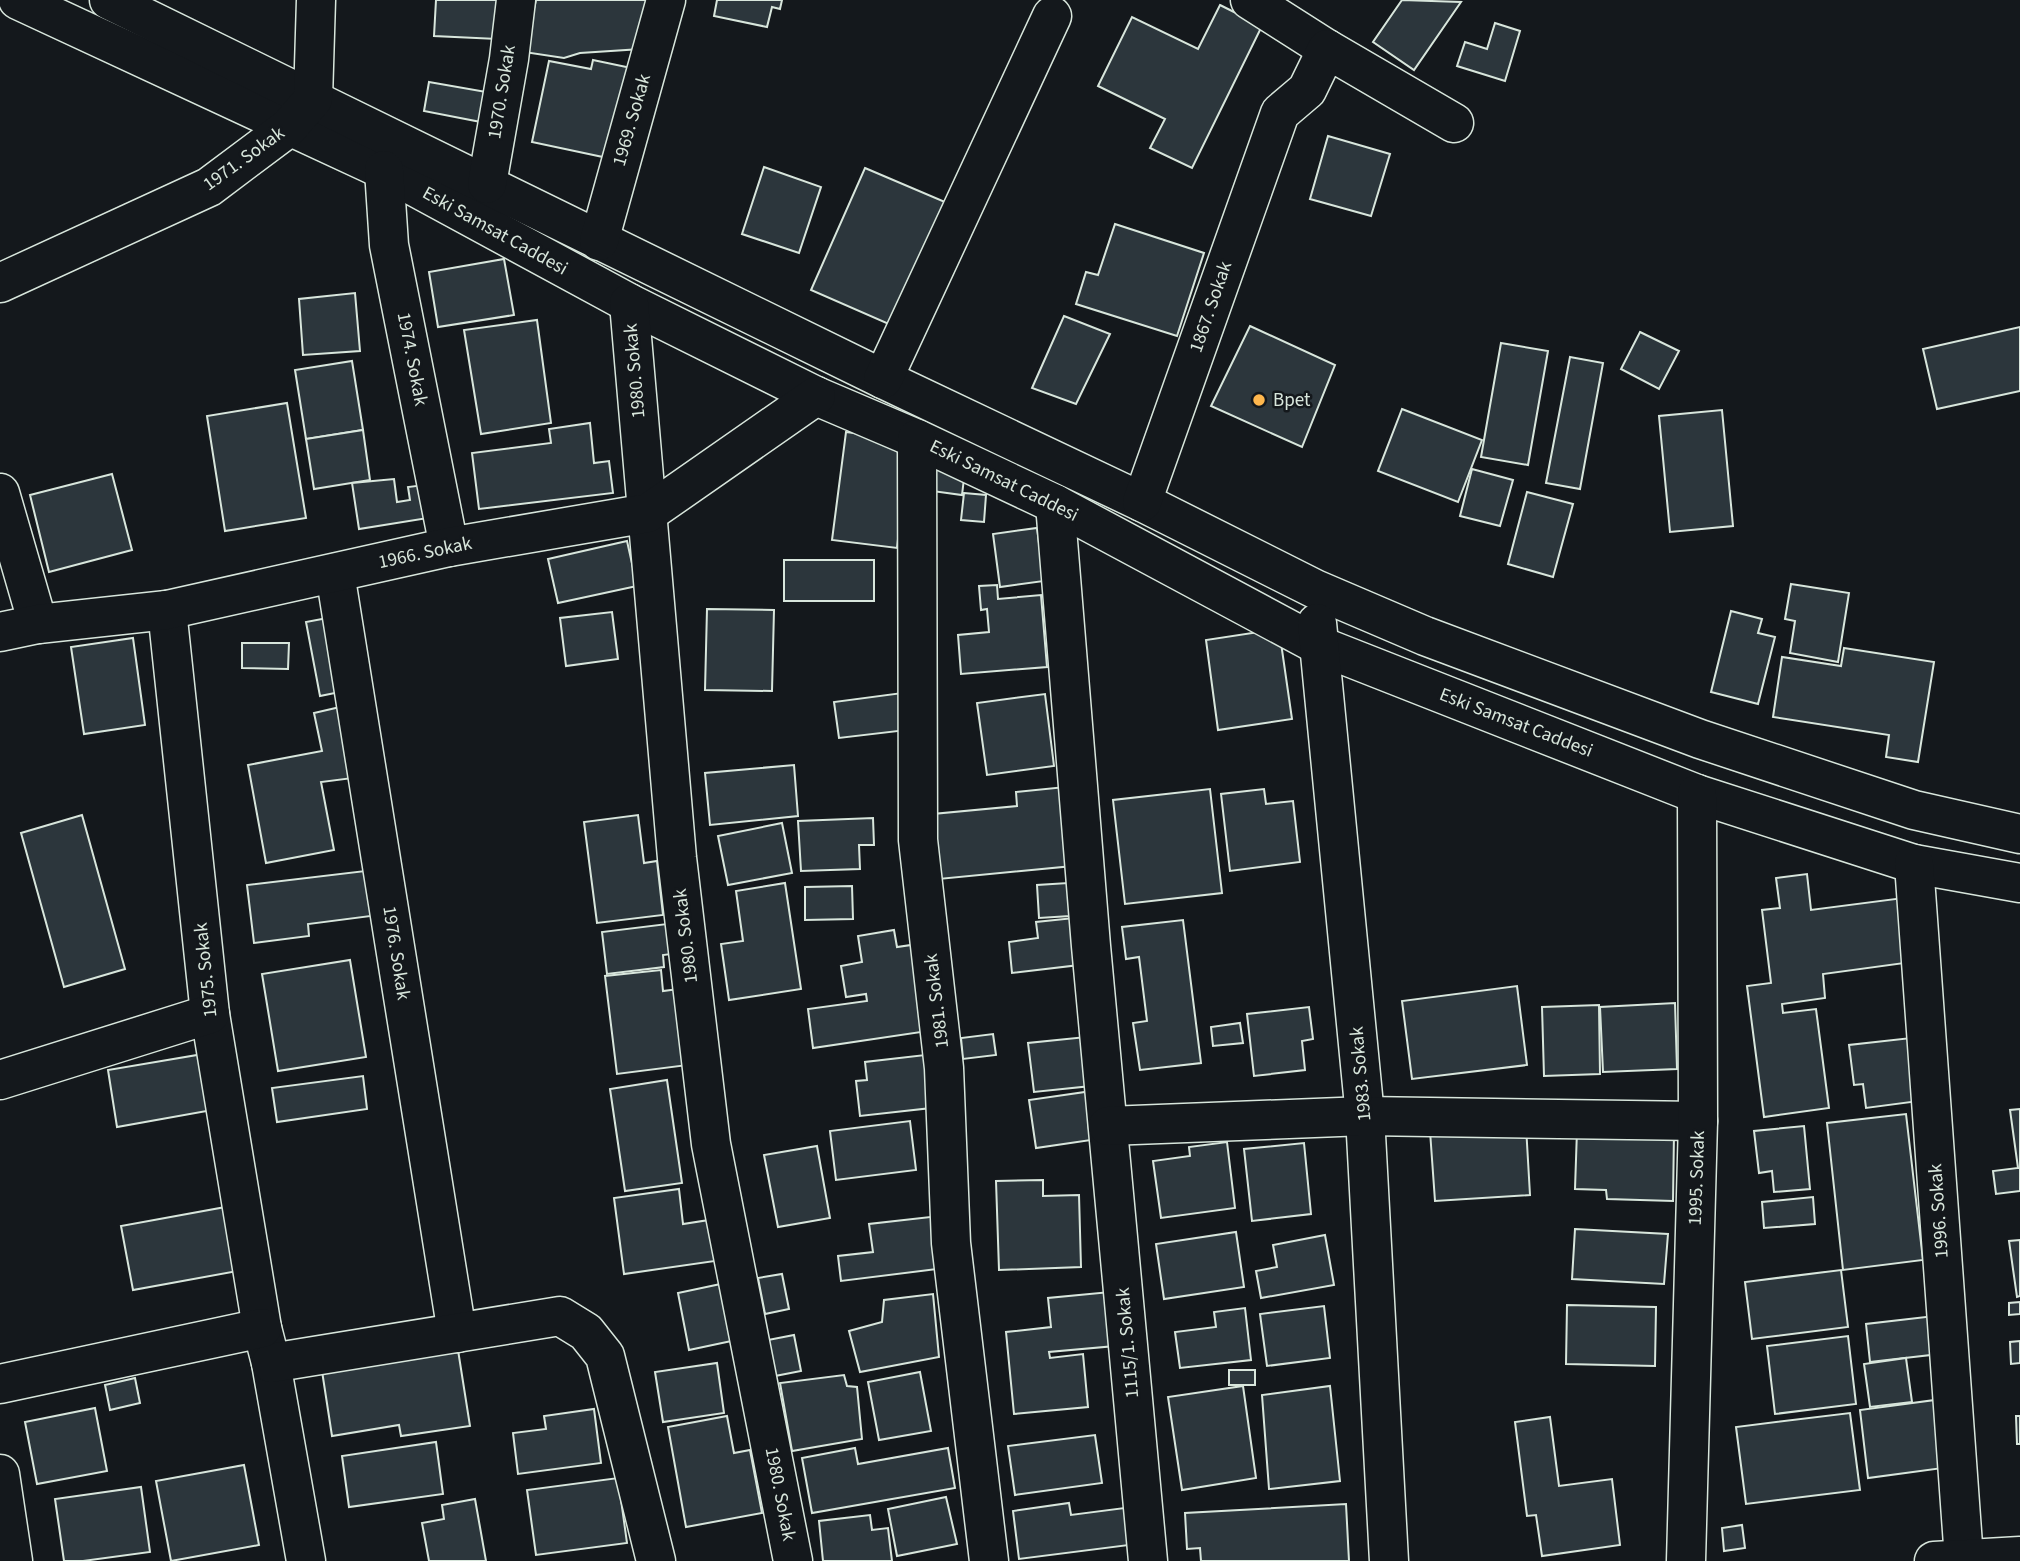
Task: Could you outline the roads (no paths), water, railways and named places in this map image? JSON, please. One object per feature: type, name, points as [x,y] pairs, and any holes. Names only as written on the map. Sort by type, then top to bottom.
[{"type":"street","name":"Eski Samsat Caddesi","points":[[18,0],[487,184],[883,379],[1143,502],[1315,589],[1425,636],[1700,739],[1914,810],[2020,834]]},
{"type":"street","name":"Eski Samsat Caddesi","points":[[109,0],[301,113],[384,170],[629,303],[816,396],[917,439],[1055,504],[1318,645],[1696,794],[1914,863],[2020,883]]},
{"type":"street","points":[[301,113],[316,0]]},
{"type":"street","name":"1970. Sokak","points":[[487,184],[509,59],[516,0]]},
{"type":"street","name":"1969. Sokak","points":[[599,241],[666,0]]},
{"type":"street","points":[[1250,0],[1327,49],[1454,123]]},
{"type":"street","points":[[883,379],[1052,16]]},
{"type":"street","name":"1867. Sokak","points":[[1143,502],[1280,113],[1307,90],[1327,49]]},
{"type":"street","name":"1971. Sokak","points":[[0,283],[209,187],[301,113]]},
{"type":"street","name":"1974. Sokak","points":[[384,170],[389,245],[449,547]]},
{"type":"street","name":"1980. Sokak","points":[[629,303],[677,858],[711,1144],[793,1561]]},
{"type":"street","name":"1966. Sokak","points":[[0,632],[37,624],[167,610],[449,547],[648,513],[816,396]]},
{"type":"street","name":"1981. Sokak","points":[[917,439],[918,839],[944,1068],[951,1243],[989,1561]]},
{"type":"street","points":[[0,493],[37,624]]},
{"type":"street","name":"1115/1. Sokak","points":[[1055,504],[1148,1561]]},
{"type":"street","name":"1976. Sokak","points":[[335,573],[457,1333]]},
{"type":"street","name":"1983. Sokak","points":[[1315,589],[1318,645],[1365,1116],[1389,1561]]},
{"type":"street","name":"1975. Sokak","points":[[167,610],[210,1014],[306,1561]]},
{"type":"street","name":"1995. Sokak","points":[[1686,1561],[1698,1121],[1696,794]]},
{"type":"street","name":"1996. Sokak","points":[[1914,863],[1949,1560]]},
{"type":"street","points":[[0,1080],[210,1014]]},
{"type":"street","points":[[1108,1126],[1365,1116],[1698,1121]]},
{"type":"street","points":[[0,1384],[266,1345],[457,1333],[560,1316],[586,1332],[605,1356],[656,1561]]},
{"type":"street","points":[[0,1475],[13,1561]]},
{"type":"street","points":[[1949,1560],[2020,1556]]},
{"type":"place","name":"Bpet","points":[[1259,400]]}]
